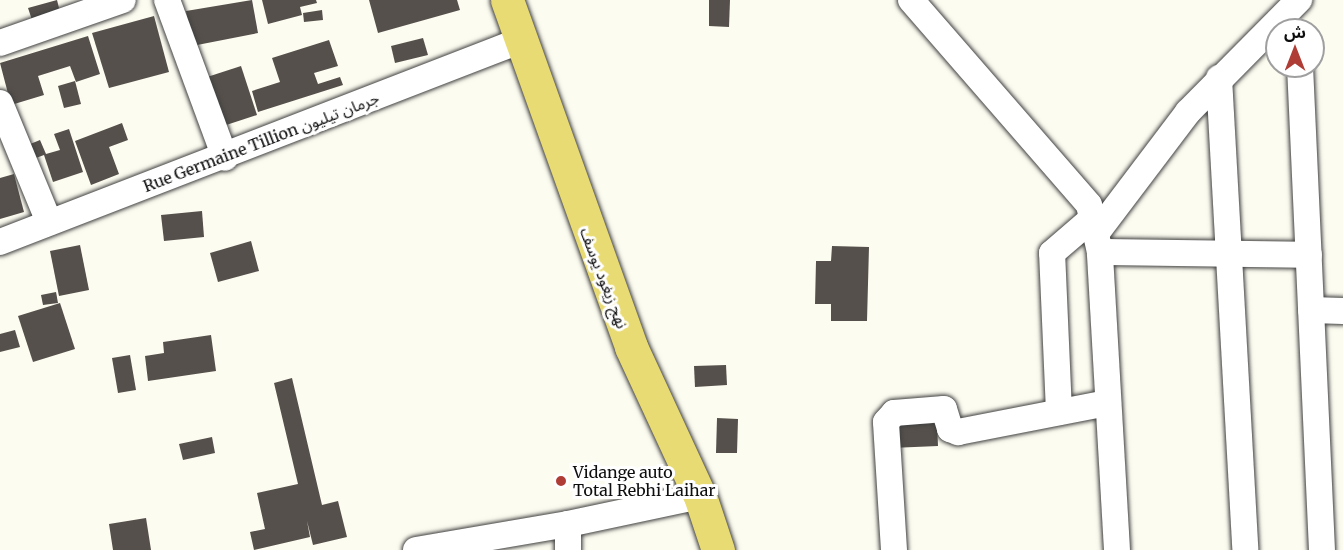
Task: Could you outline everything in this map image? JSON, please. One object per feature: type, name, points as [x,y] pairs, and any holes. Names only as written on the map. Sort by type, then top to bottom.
[{"type":"main road","name":"نهج زيغود يوسف","points":[[507,0],[627,336],[700,496],[718,550]]},
{"type":"street","points":[[0,43],[123,0]]},
{"type":"street","points":[[166,0],[225,158]]},
{"type":"street","points":[[911,0],[1040,149],[1095,226],[1117,550]]},
{"type":"street","points":[[1298,1],[1299,18]]},
{"type":"street","points":[[1059,412],[1052,253],[1095,226],[1219,78],[1298,1]]},
{"type":"street","name":"Rue Germaine Tillion جرمان تيليون","points":[[0,242],[225,158],[522,40]]},
{"type":"street","points":[[1219,78],[1231,255],[1245,550]]},
{"type":"street","points":[[1301,78],[1322,550]]},
{"type":"street","points":[[0,103],[49,222]]},
{"type":"street","points":[[1095,226],[1231,255],[1309,255]]},
{"type":"street","points":[[1311,310],[1343,311]]},
{"type":"street","points":[[894,550],[888,417],[944,410],[950,429],[957,432],[1107,403]]},
{"type":"street","points":[[416,550],[568,524],[700,496]]},
{"type":"street","points":[[568,524],[568,550]]},
{"type":"building","points":[[57,0],[60,12],[32,20],[28,8]]},
{"type":"building","points":[[252,0],[258,33],[192,46],[186,11]]},
{"type":"building","points":[[262,0],[316,0],[317,3],[300,7],[302,15],[268,24]]},
{"type":"building","points":[[369,0],[457,0],[460,10],[378,33]]},
{"type":"building","points":[[709,0],[730,0],[729,27],[709,26]]},
{"type":"building","points":[[322,10],[323,20],[304,22],[303,13]]},
{"type":"building","points":[[154,16],[169,72],[109,88],[92,33]]},
{"type":"building","points":[[88,36],[100,74],[76,82],[70,66],[38,76],[44,95],[11,105],[0,63]]},
{"type":"building","points":[[423,38],[428,55],[395,63],[391,46]]},
{"type":"building","points":[[329,40],[338,66],[314,73],[318,84],[340,77],[343,85],[258,112],[252,91],[280,82],[272,58]]},
{"type":"building","points":[[241,66],[257,115],[217,128],[201,79]]},
{"type":"building","points":[[75,81],[81,104],[64,108],[58,86]]},
{"type":"building","points":[[122,123],[128,140],[109,147],[119,174],[91,185],[75,141]]},
{"type":"building","points":[[69,129],[83,172],[53,182],[44,155],[28,161],[23,147],[40,140],[46,154],[60,150],[54,134]]},
{"type":"building","points":[[14,174],[24,212],[0,219],[0,178]]},
{"type":"building","points":[[202,211],[204,237],[164,241],[161,215]]},
{"type":"building","points":[[251,241],[259,271],[218,282],[210,253]]},
{"type":"building","points":[[80,245],[89,290],[59,296],[50,251]]},
{"type":"building","points":[[832,246],[869,247],[867,321],[831,321],[831,304],[815,304],[816,261],[831,261]]},
{"type":"building","points":[[56,292],[58,303],[43,305],[41,295]]},
{"type":"building","points":[[60,303],[75,349],[33,362],[18,316]]},
{"type":"building","points":[[15,330],[20,347],[0,352],[0,334]]},
{"type":"building","points":[[211,335],[216,371],[148,381],[145,356],[164,353],[163,342]]},
{"type":"building","points":[[130,355],[136,390],[118,393],[112,358]]},
{"type":"building","points":[[726,365],[727,385],[695,387],[694,366]]},
{"type":"building","points":[[292,378],[322,505],[338,501],[347,537],[313,545],[307,521],[310,537],[254,550],[250,532],[265,529],[257,493],[298,484],[274,383]]},
{"type":"building","points":[[717,418],[738,419],[737,453],[716,453]]},
{"type":"building","points":[[937,423],[938,446],[891,448],[890,425]]},
{"type":"building","points":[[212,437],[215,453],[183,460],[179,444]]},
{"type":"building","points":[[146,518],[151,550],[113,550],[109,524]]},
{"type":"place","name":"Vidange auto Total Rebhi Laihar","points":[[561,481]]}]
